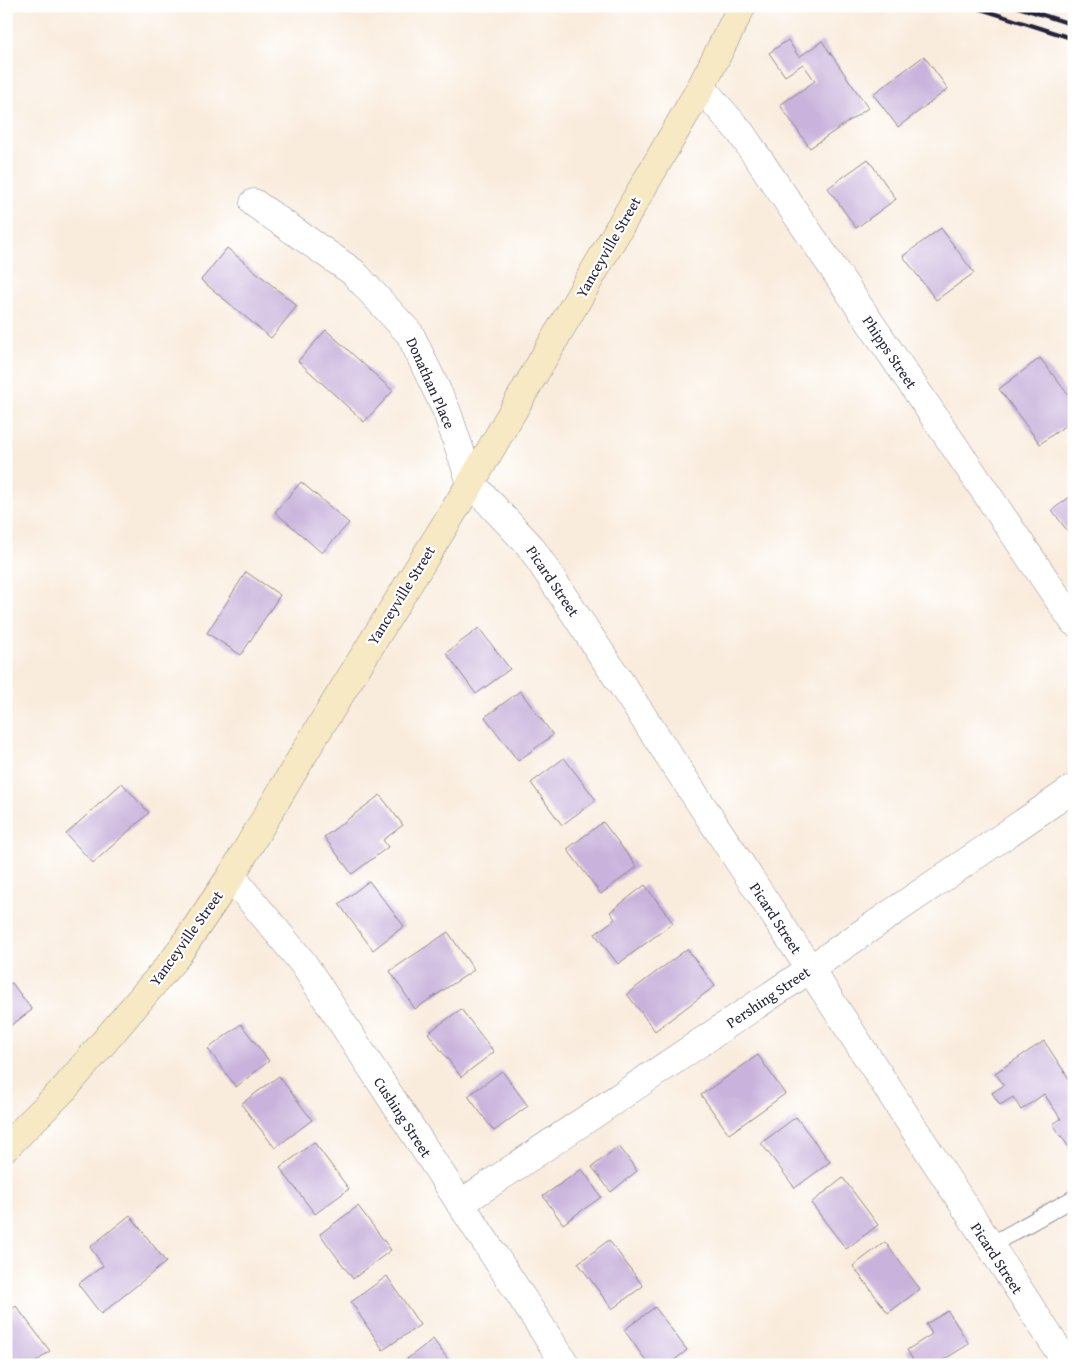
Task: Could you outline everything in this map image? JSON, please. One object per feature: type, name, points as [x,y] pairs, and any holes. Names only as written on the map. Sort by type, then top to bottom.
[{"type":"main road","name":"Yanceyville Street","points":[[6,1147],[65,1088],[176,957],[232,876],[315,735],[471,483],[701,87],[742,6]]},
{"type":"street","name":"Phipps Street","points":[[701,87],[741,133],[1074,622]]},
{"type":"street","name":"Donathan Place","points":[[254,203],[353,272],[410,334],[447,412],[471,483]]},
{"type":"street","name":"Picard Street","points":[[471,483],[530,546],[810,969],[1068,1365]]},
{"type":"street","name":"Pershing Street","points":[[460,1204],[810,969],[1074,788]]},
{"type":"street","name":"Cushing Street","points":[[232,876],[303,963],[566,1365]]},
{"type":"lane","points":[[989,1246],[1074,1198]]},
{"type":"building","points":[[788,40],[799,57],[822,41],[868,108],[810,148],[780,105],[815,81],[803,64],[785,76],[769,53]]},
{"type":"building","points":[[924,56],[948,89],[898,127],[873,94]]},
{"type":"building","points":[[868,159],[896,199],[856,228],[828,188]]},
{"type":"building","points":[[941,228],[974,273],[936,300],[903,256]]},
{"type":"building","points":[[227,248],[297,306],[271,338],[201,280]]},
{"type":"building","points":[[326,330],[393,391],[364,422],[298,361]]},
{"type":"building","points":[[1040,358],[1074,402],[1074,419],[1040,444],[999,389]]},
{"type":"building","points":[[301,482],[349,523],[322,553],[275,512]]},
{"type":"building","points":[[1074,494],[1074,540],[1052,510]]},
{"type":"building","points":[[246,572],[280,595],[241,655],[207,633]]},
{"type":"building","points":[[479,628],[510,669],[476,694],[446,653]]},
{"type":"building","points":[[520,691],[553,735],[518,761],[485,717]]},
{"type":"building","points":[[564,758],[596,800],[562,825],[531,783]]},
{"type":"building","points":[[122,783],[149,813],[93,863],[66,834]]},
{"type":"building","points":[[380,795],[403,825],[383,840],[388,847],[352,874],[324,837]]},
{"type":"building","points":[[603,822],[637,867],[601,894],[567,849]]},
{"type":"building","points":[[369,881],[404,926],[373,950],[339,904]]},
{"type":"building","points":[[645,885],[673,923],[618,964],[595,934],[615,919],[610,912]]},
{"type":"building","points":[[448,932],[474,970],[415,1009],[390,971]]},
{"type":"building","points":[[687,949],[715,986],[655,1031],[627,994]]},
{"type":"building","points":[[12,983],[32,1010],[6,1029],[6,987]]},
{"type":"building","points":[[461,1009],[494,1052],[461,1077],[428,1033]]},
{"type":"building","points":[[241,1024],[269,1061],[236,1087],[208,1049]]},
{"type":"building","points":[[1044,1041],[1074,1086],[1074,1155],[1053,1124],[1061,1119],[1044,1094],[1021,1110],[1013,1097],[1000,1105],[992,1093],[1004,1085],[995,1073]]},
{"type":"building","points":[[758,1055],[785,1094],[729,1134],[701,1095]]},
{"type":"building","points":[[502,1071],[528,1106],[494,1131],[468,1096]]},
{"type":"building","points":[[279,1076],[312,1120],[275,1148],[241,1104]]},
{"type":"building","points":[[796,1117],[830,1162],[795,1188],[761,1143]]},
{"type":"building","points":[[314,1142],[349,1189],[315,1214],[280,1168]]},
{"type":"building","points":[[619,1146],[637,1171],[611,1192],[592,1167]]},
{"type":"building","points":[[582,1169],[601,1197],[563,1224],[543,1196]]},
{"type":"building","points":[[843,1178],[878,1225],[846,1249],[811,1203]]},
{"type":"building","points":[[358,1206],[391,1250],[353,1279],[320,1234]]},
{"type":"building","points":[[130,1215],[166,1262],[101,1314],[78,1284],[103,1266],[90,1247]]},
{"type":"building","points":[[609,1240],[643,1286],[612,1309],[578,1263]]},
{"type":"building","points":[[885,1242],[920,1289],[888,1313],[853,1266]]},
{"type":"building","points":[[387,1276],[420,1325],[383,1350],[351,1302]]},
{"type":"building","points":[[16,1306],[50,1351],[32,1365],[6,1365],[6,1314]]},
{"type":"building","points":[[655,1307],[687,1350],[668,1365],[649,1365],[624,1330]]},
{"type":"building","points":[[948,1311],[969,1344],[935,1365],[916,1365],[907,1350],[932,1334],[926,1324]]},
{"type":"building","points":[[433,1339],[452,1365],[399,1365]]},
{"type":"railway","points":[[971,6],[1074,39]]},
{"type":"railway","points":[[1015,6],[1074,25]]}]
